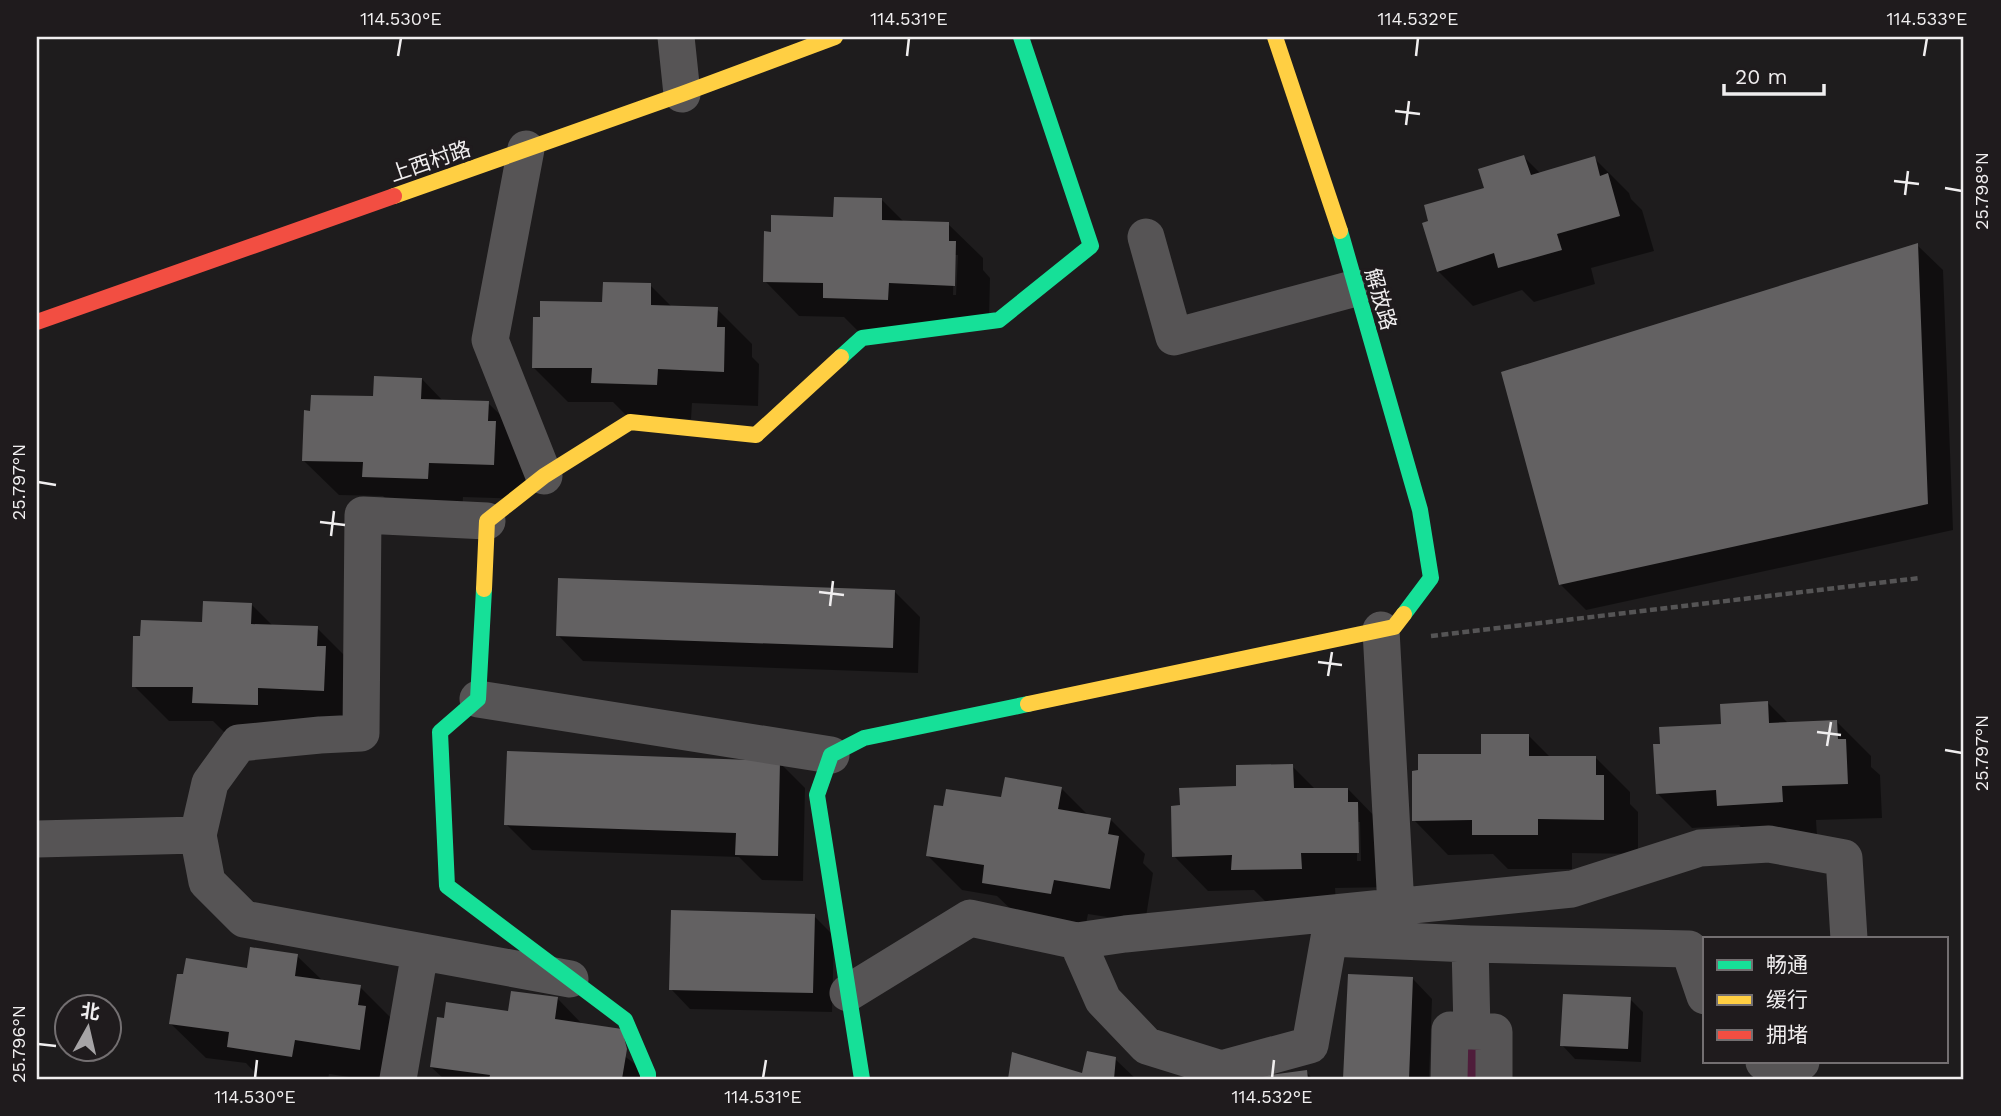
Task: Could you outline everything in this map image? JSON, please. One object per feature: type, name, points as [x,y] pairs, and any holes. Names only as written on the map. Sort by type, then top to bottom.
[{"type":"street","points":[[676,37],[682,94]]},
{"type":"street","name":"上西村路","points":[[37,321],[682,94],[835,37]]},
{"type":"street","points":[[570,979],[244,919],[207,882],[198,835],[210,783],[239,743],[361,733],[363,515],[486,521],[544,476],[630,422],[756,435],[862,338],[999,320],[1091,246],[1021,37]]},
{"type":"street","name":"解放路","points":[[1275,37],[1335,214],[1420,510],[1431,578],[1394,627],[1381,630]]},
{"type":"street","points":[[526,149],[490,340],[544,476]]},
{"type":"street","points":[[1146,237],[1174,337],[1356,288]]},
{"type":"street","points":[[486,521],[478,699],[440,732],[447,886],[625,1020],[648,1079]]},
{"type":"street","points":[[478,699],[831,755],[864,738],[1381,630],[1396,907]]},
{"type":"street","points":[[831,755],[817,795],[862,1079]]},
{"type":"street","points":[[37,839],[198,835]]},
{"type":"street","points":[[848,993],[970,918],[1077,941],[1572,889],[1700,848],[1769,844],[1844,858],[1849,937]]},
{"type":"street","points":[[1077,941],[1103,1000],[1147,1046],[1221,1069],[1310,1045],[1329,938],[1689,949],[1703,990]]},
{"type":"street","points":[[1470,944],[1472,1031]]},
{"type":"street","points":[[398,1079],[421,952]]},
{"type":"street","points":[[1449,1079],[1450,1030],[1494,1032],[1494,1079]]},
{"type":"street","points":[[1769,1064],[1783,1070],[1796,1064]]},
{"type":"path","points":[[1427,636],[1920,578]]},
{"type":"shaded area","points":[[1460,1043],[1482,1043],[1482,1079],[1460,1079]]},
{"type":"building","points":[[1524,155],[1531,175],[1595,156],[1600,176],[1608,173],[1620,216],[1557,234],[1562,250],[1498,268],[1494,253],[1437,272],[1422,223],[1428,221],[1424,205],[1484,188],[1478,169]]},
{"type":"building","points":[[834,197],[882,198],[882,220],[949,222],[949,241],[956,241],[955,286],[889,283],[888,300],[823,298],[823,283],[763,282],[764,231],[771,232],[771,215],[833,217]]},
{"type":"building","points":[[1918,243],[1928,504],[1559,585],[1501,372]]},
{"type":"building","points":[[603,282],[651,283],[651,305],[718,307],[717,327],[725,327],[724,372],[658,369],[657,385],[591,383],[592,368],[532,368],[533,317],[540,317],[540,301],[602,302]]},
{"type":"building","points":[[374,376],[422,378],[421,399],[489,401],[488,421],[496,421],[494,465],[429,463],[428,479],[362,477],[363,462],[302,461],[304,410],[310,411],[311,395],[373,396]]},
{"type":"building","points":[[558,578],[895,590],[893,648],[556,636]]},
{"type":"building","points":[[203,601],[252,603],[251,624],[318,626],[317,646],[326,646],[324,691],[258,688],[258,705],[192,703],[193,687],[132,687],[133,636],[140,636],[141,620],[202,622]]},
{"type":"building","points":[[1768,701],[1769,723],[1837,720],[1838,739],[1846,739],[1848,784],[1782,786],[1783,802],[1717,806],[1716,790],[1656,794],[1653,744],[1660,744],[1659,727],[1721,724],[1720,704]]},
{"type":"building","points":[[1481,734],[1529,734],[1529,756],[1596,756],[1596,775],[1604,775],[1604,820],[1538,819],[1538,835],[1472,835],[1472,820],[1412,821],[1412,771],[1418,770],[1418,754],[1481,754]]},
{"type":"building","points":[[507,751],[780,761],[778,856],[735,855],[736,833],[504,825]]},
{"type":"building","points":[[1293,764],[1294,788],[1348,788],[1348,802],[1358,802],[1359,853],[1301,853],[1302,869],[1231,870],[1232,855],[1172,857],[1171,806],[1180,805],[1179,788],[1236,786],[1236,765]]},
{"type":"building","points":[[1005,777],[1062,787],[1058,809],[1111,818],[1108,834],[1119,836],[1110,889],[1054,880],[1051,894],[982,883],[984,865],[926,856],[934,805],[943,806],[946,789],[1001,797]]},
{"type":"building","points":[[671,910],[815,914],[813,993],[669,990]]},
{"type":"building","points":[[250,947],[298,954],[295,976],[361,985],[358,1005],[366,1006],[360,1050],[295,1040],[292,1057],[227,1047],[229,1032],[169,1024],[177,974],[183,974],[186,958],[247,968]]},
{"type":"building","points":[[1348,974],[1413,977],[1409,1079],[1343,1079]]},
{"type":"building","points":[[511,991],[558,997],[555,1019],[622,1029],[627,1049],[622,1079],[489,1079],[490,1075],[430,1067],[437,1017],[444,1018],[446,1002],[508,1011]]},
{"type":"building","points":[[1563,994],[1631,997],[1628,1049],[1560,1046]]},
{"type":"building","points":[[1087,1051],[1116,1057],[1114,1079],[1008,1079],[1012,1052],[1082,1073]]},
{"type":"building","points":[[1307,1070],[1308,1079],[1213,1079],[1254,1077]]},
{"type":"traffic: fast","points":[[841,357],[862,338],[999,320],[1091,246],[1021,37]]},
{"type":"traffic: fast","points":[[1340,231],[1420,510],[1431,578],[1404,614]]},
{"type":"traffic: fast","points":[[484,589],[478,699],[440,732],[447,886],[625,1020],[648,1079]]},
{"type":"traffic: fast","points":[[862,1079],[817,795],[831,755],[864,738],[1028,704]]},
{"type":"traffic: slow","points":[[394,196],[835,37]]},
{"type":"traffic: slow","points":[[1275,37],[1340,231]]},
{"type":"traffic: slow","points":[[484,589],[487,521],[544,476],[630,422],[756,435],[841,357]]},
{"type":"traffic: slow","points":[[1028,704],[1394,627],[1404,614]]},
{"type":"traffic: jam","points":[[37,322],[394,196]]}]
